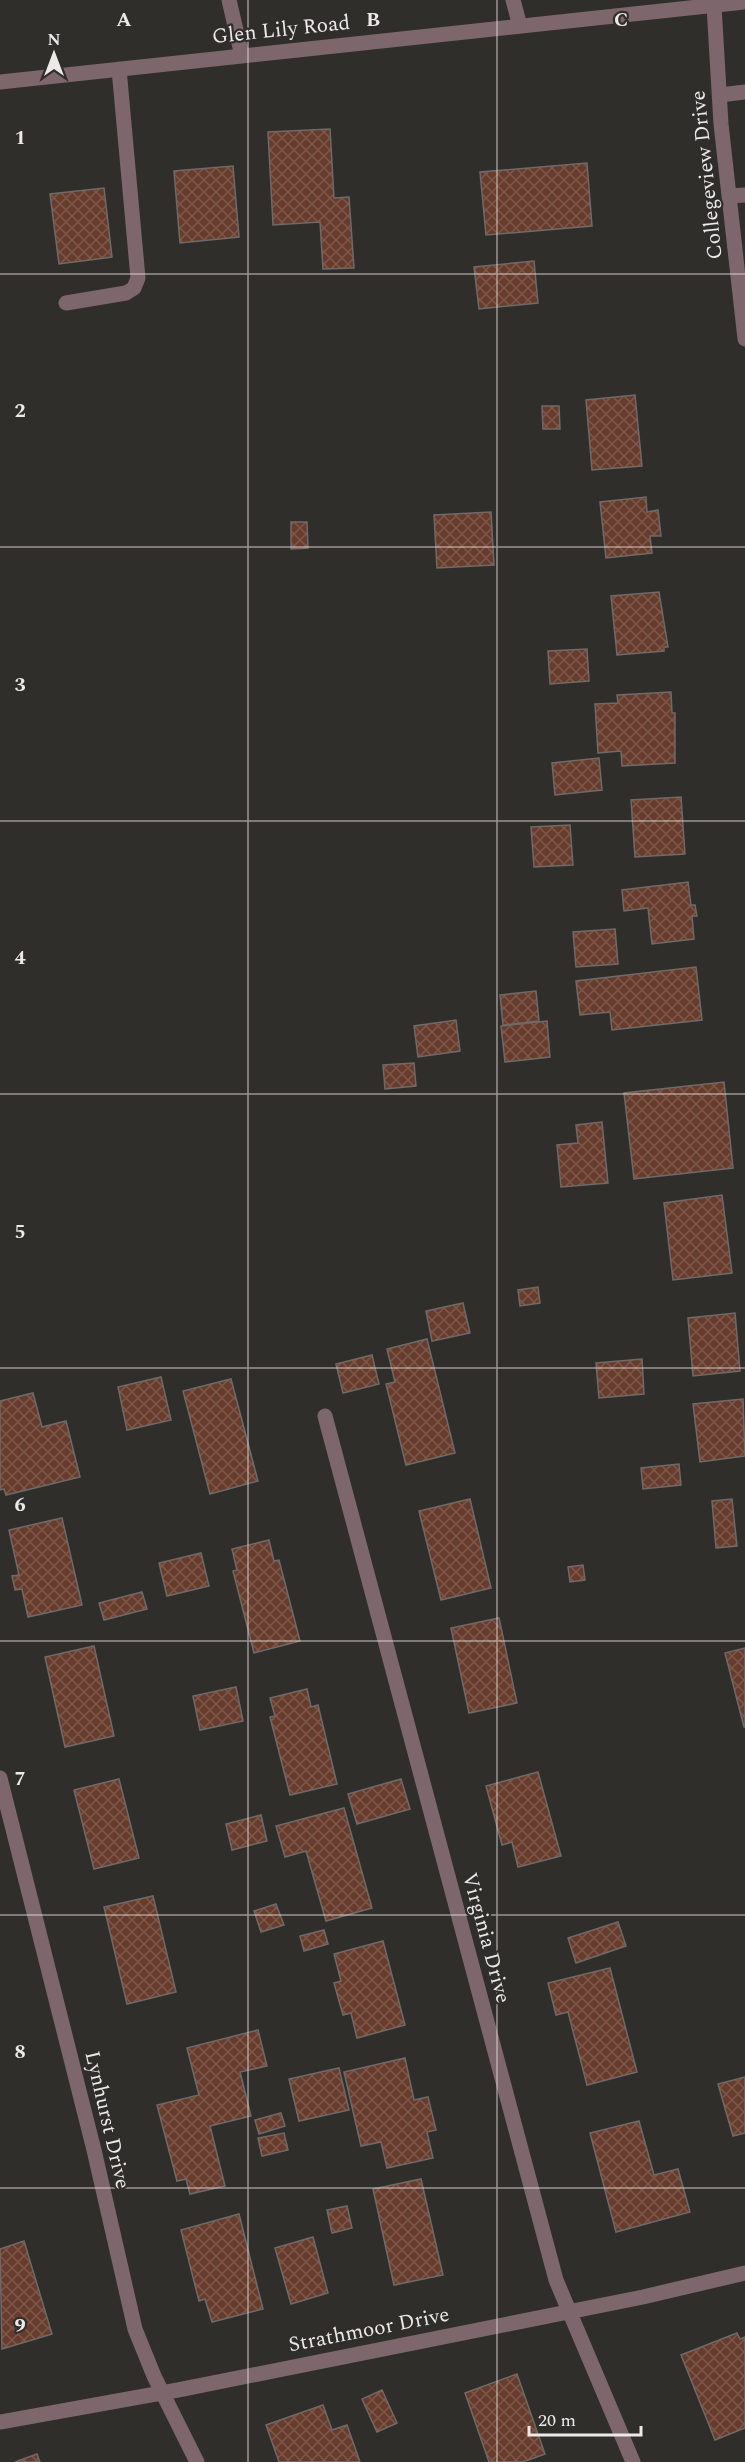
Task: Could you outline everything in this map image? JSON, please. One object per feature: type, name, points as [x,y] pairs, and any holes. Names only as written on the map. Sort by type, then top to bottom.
[{"type":"street","points":[[229,0],[242,56]]},
{"type":"street","points":[[513,0],[520,26]]},
{"type":"street","name":"Glen Lily Road","points":[[0,82],[745,2]]},
{"type":"street","name":"Collegeview Drive","points":[[714,6],[729,196],[745,339]]},
{"type":"street","points":[[66,303],[126,293],[134,288],[138,278],[119,69]]},
{"type":"street","points":[[720,95],[745,92]]},
{"type":"street","points":[[729,196],[745,195]]},
{"type":"street","name":"Virginia Drive","points":[[325,1416],[556,2280],[571,2310],[633,2462]]},
{"type":"street","name":"Lynhurst Drive","points":[[0,1778],[94,2150],[132,2317],[145,2356],[197,2462]]},
{"type":"street","name":"Strathmoor Drive","points":[[0,2422],[164,2393],[745,2273]]},
{"type":"building","points":[[330,129],[334,198],[349,197],[354,268],[323,269],[320,222],[273,225],[268,132]]},
{"type":"building","points":[[587,163],[592,226],[486,235],[480,172]]},
{"type":"building","points":[[233,166],[239,237],[180,243],[174,171]]},
{"type":"building","points":[[104,188],[112,257],[59,264],[50,194]]},
{"type":"building","points":[[534,261],[538,303],[479,309],[474,267]]},
{"type":"building","points":[[635,395],[642,466],[592,470],[586,400]]},
{"type":"building","points":[[542,406],[559,406],[560,429],[543,429]]},
{"type":"building","points":[[646,497],[647,512],[658,510],[661,536],[650,536],[652,553],[606,558],[600,502]]},
{"type":"building","points":[[491,512],[494,565],[437,568],[434,515]]},
{"type":"building","points":[[291,522],[307,522],[308,548],[291,549]]},
{"type":"building","points":[[659,592],[668,647],[664,647],[664,651],[617,655],[611,596]]},
{"type":"building","points":[[587,649],[589,681],[550,684],[548,651]]},
{"type":"building","points":[[671,692],[672,713],[675,713],[675,763],[622,766],[621,751],[598,753],[595,704],[618,703],[617,695]]},
{"type":"building","points":[[599,758],[602,790],[555,795],[552,763]]},
{"type":"building","points":[[681,797],[685,854],[635,857],[631,800]]},
{"type":"building","points":[[570,825],[573,865],[534,867],[531,827]]},
{"type":"building","points":[[688,882],[691,905],[695,905],[697,916],[692,916],[694,939],[652,944],[648,908],[624,911],[622,890]]},
{"type":"building","points":[[615,929],[618,964],[576,967],[573,932]]},
{"type":"building","points":[[696,967],[702,1020],[612,1030],[610,1012],[580,1015],[576,981]]},
{"type":"building","points":[[536,991],[539,1021],[503,1025],[500,995]]},
{"type":"building","points":[[456,1020],[460,1051],[418,1057],[414,1026]]},
{"type":"building","points":[[547,1021],[550,1057],[505,1062],[501,1026]]},
{"type":"building","points":[[414,1063],[416,1086],[385,1089],[383,1065]]},
{"type":"building","points":[[724,1082],[733,1168],[634,1179],[624,1093]]},
{"type":"building","points":[[602,1122],[608,1183],[561,1187],[557,1145],[578,1143],[576,1125]]},
{"type":"building","points":[[722,1195],[732,1273],[673,1280],[664,1203]]},
{"type":"building","points":[[538,1287],[540,1303],[520,1306],[518,1290]]},
{"type":"building","points":[[463,1303],[470,1333],[432,1341],[426,1311]]},
{"type":"building","points":[[735,1313],[740,1371],[693,1376],[688,1318]]},
{"type":"building","points":[[427,1339],[455,1453],[406,1465],[386,1384],[395,1382],[387,1349]]},
{"type":"building","points":[[372,1355],[379,1384],[343,1393],[336,1364]]},
{"type":"building","points":[[642,1359],[644,1394],[599,1398],[596,1363]]},
{"type":"building","points":[[161,1377],[171,1420],[127,1430],[118,1387]]},
{"type":"building","points":[[231,1379],[258,1481],[210,1494],[183,1391]]},
{"type":"building","points":[[33,1393],[42,1427],[66,1421],[80,1477],[6,1495],[4,1489],[0,1490],[0,1401]]},
{"type":"building","points":[[743,1399],[745,1456],[700,1462],[693,1404]]},
{"type":"building","points":[[679,1464],[681,1485],[643,1489],[641,1468]]},
{"type":"building","points":[[470,1499],[491,1588],[441,1600],[419,1511]]},
{"type":"building","points":[[732,1499],[737,1546],[716,1548],[712,1501]]},
{"type":"building","points":[[62,1518],[82,1605],[28,1617],[22,1589],[15,1590],[12,1576],[19,1575],[9,1530]]},
{"type":"building","points":[[269,1540],[274,1561],[279,1560],[300,1641],[254,1653],[233,1571],[237,1570],[232,1549]]},
{"type":"building","points":[[201,1553],[209,1586],[167,1596],[159,1563]]},
{"type":"building","points":[[583,1565],[585,1580],[570,1582],[568,1567]]},
{"type":"building","points":[[142,1592],[147,1609],[104,1620],[99,1603]]},
{"type":"building","points":[[499,1618],[517,1703],[469,1713],[451,1628]]},
{"type":"building","points":[[94,1646],[114,1736],[65,1747],[45,1657]]},
{"type":"building","points":[[745,1648],[745,1727],[744,1727],[725,1653]]},
{"type":"building","points":[[236,1687],[243,1721],[200,1730],[193,1696]]},
{"type":"building","points":[[307,1689],[311,1707],[318,1705],[337,1784],[290,1795],[270,1717],[275,1716],[270,1698]]},
{"type":"building","points":[[538,1772],[561,1856],[518,1867],[512,1842],[502,1845],[486,1786]]},
{"type":"building","points":[[119,1779],[139,1858],[94,1869],[74,1790]]},
{"type":"building","points":[[401,1779],[410,1809],[357,1824],[348,1794]]},
{"type":"building","points":[[344,1808],[372,1908],[326,1921],[306,1851],[285,1857],[276,1826]]},
{"type":"building","points":[[261,1815],[267,1841],[232,1850],[226,1824]]},
{"type":"building","points":[[153,1896],[176,1992],[127,2004],[104,1907]]},
{"type":"building","points":[[276,1904],[284,1925],[261,1932],[254,1911]]},
{"type":"building","points":[[618,1922],[626,1946],[576,1963],[568,1938]]},
{"type":"building","points":[[324,1930],[328,1944],[304,1951],[300,1936]]},
{"type":"building","points":[[383,1941],[405,2025],[357,2038],[351,2013],[343,2015],[334,1983],[341,1981],[334,1954]]},
{"type":"building","points":[[610,1968],[637,2072],[587,2085],[568,2012],[556,2015],[548,1983]]},
{"type":"building","points":[[258,2030],[267,2066],[240,2072],[251,2116],[210,2126],[225,2186],[190,2194],[186,2179],[177,2181],[157,2105],[199,2095],[187,2048]]},
{"type":"building","points":[[405,2058],[414,2100],[428,2097],[436,2130],[427,2132],[433,2158],[387,2168],[381,2142],[361,2146],[344,2072]]},
{"type":"building","points":[[339,2068],[349,2110],[299,2121],[289,2079]]},
{"type":"building","points":[[745,2077],[745,2133],[733,2136],[718,2084]]},
{"type":"building","points":[[281,2113],[285,2126],[259,2134],[255,2120]]},
{"type":"building","points":[[639,2121],[654,2175],[678,2169],[690,2212],[616,2232],[590,2133]]},
{"type":"building","points":[[284,2133],[288,2150],[262,2156],[258,2138]]},
{"type":"building","points":[[421,2179],[443,2275],[394,2285],[373,2189]]},
{"type":"building","points":[[347,2206],[352,2228],[332,2233],[327,2210]]},
{"type":"building","points":[[239,2214],[263,2309],[212,2322],[205,2299],[199,2301],[181,2230]]},
{"type":"building","points":[[313,2237],[328,2293],[291,2304],[275,2248]]},
{"type":"building","points":[[24,2241],[52,2334],[2,2349],[0,2249]]},
{"type":"building","points":[[737,2333],[740,2339],[745,2337],[745,2428],[715,2440],[681,2355]]},
{"type":"building","points":[[517,2374],[545,2454],[523,2462],[489,2462],[465,2393]]},
{"type":"building","points":[[382,2390],[397,2423],[377,2432],[362,2399]]},
{"type":"building","points":[[323,2405],[332,2430],[347,2425],[360,2462],[279,2462],[266,2425]]},
{"type":"building","points":[[37,2454],[40,2462],[15,2462]]}]
